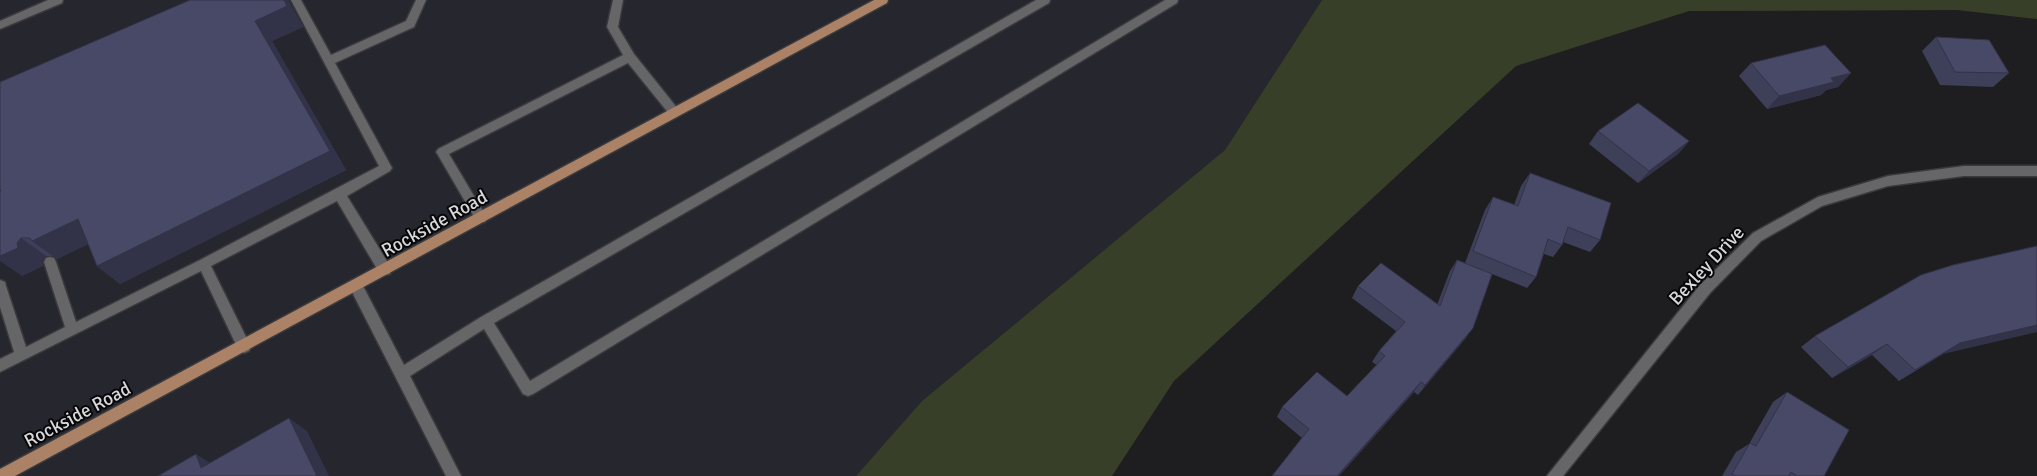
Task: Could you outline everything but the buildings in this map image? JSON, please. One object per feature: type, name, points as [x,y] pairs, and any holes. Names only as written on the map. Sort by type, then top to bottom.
[{"type":"main road","name":"Rockside Road","points":[[1,476],[244,347],[883,0]]},
{"type":"street","points":[[0,25],[58,0]]},
{"type":"street","points":[[328,61],[410,24],[421,0]]},
{"type":"street","points":[[618,0],[612,27],[630,57],[674,112]]},
{"type":"street","points":[[402,374],[486,321],[1045,0]]},
{"type":"street","points":[[486,321],[528,390],[1173,0]]},
{"type":"street","points":[[0,366],[204,264],[386,168],[298,1]]},
{"type":"street","points":[[481,218],[442,152],[630,57]]},
{"type":"street","name":"Bexley Drive","points":[[1554,476],[1704,289],[1757,237],[1818,202],[1888,181],[1964,171],[2037,171]]},
{"type":"street","points":[[339,194],[362,229],[385,270]]},
{"type":"street","points":[[50,262],[72,330]]},
{"type":"street","points":[[204,264],[244,347]]},
{"type":"street","points":[[0,286],[22,356]]},
{"type":"street","points":[[356,286],[454,476]]},
{"type":"shaded area","points":[[0,0],[1322,0],[1225,150],[922,401],[856,476],[0,476]]},
{"type":"green space","points":[[1322,0],[2037,0],[2037,19],[1957,10],[1689,11],[1516,66],[1174,381],[1112,476],[856,476],[922,401],[1225,150]]}]
